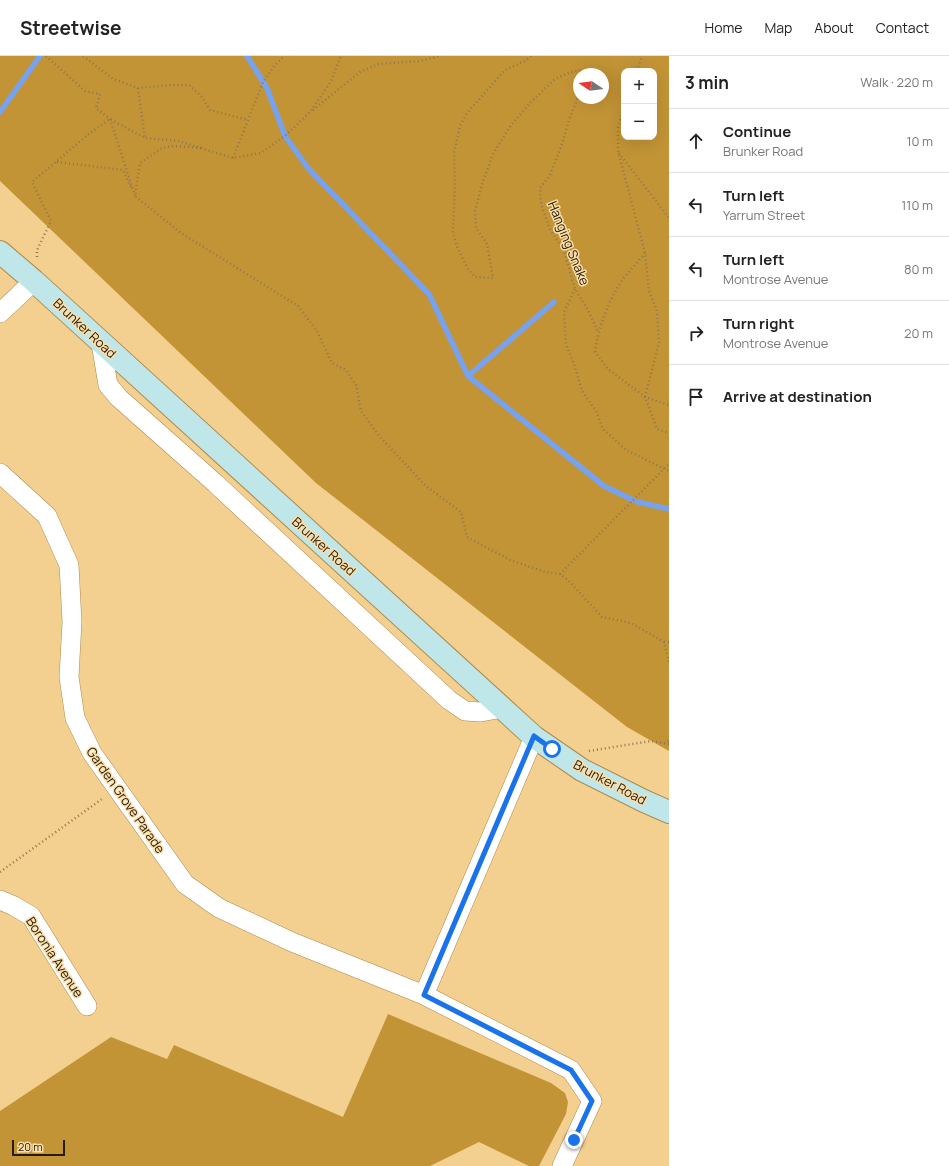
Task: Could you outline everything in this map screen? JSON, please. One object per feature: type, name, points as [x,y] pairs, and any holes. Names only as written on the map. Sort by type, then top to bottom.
[{"type":"main road","name":"Brunker Road","points":[[0,252],[34,281],[534,736],[582,770],[669,812]]},
{"type":"street","points":[[0,313],[34,281]]},
{"type":"street","points":[[101,343],[108,385],[119,398],[215,483],[449,700],[465,711],[481,712],[502,708]]},
{"type":"street","name":"Garden Grove Parade","points":[[0,473],[47,516],[69,565],[72,622],[69,677],[75,718],[92,754],[185,884],[219,908],[292,942],[424,995],[571,1070],[592,1101],[562,1166]]},
{"type":"street","points":[[424,995],[534,736]]},
{"type":"street","name":"Boronia Avenue","points":[[0,900],[31,916],[87,1006]]},
{"type":"path","points":[[46,56],[85,91],[100,94],[96,108],[110,119],[145,138],[179,141],[233,158],[261,153],[285,136],[311,111],[360,72],[378,64],[420,61],[440,56]]},
{"type":"path","points":[[83,56],[113,79],[138,88],[189,85],[202,97],[210,110],[248,120]]},
{"type":"path","points":[[233,158],[263,82],[274,66],[284,56]]},
{"type":"path","points":[[311,111],[331,81],[341,56]]},
{"type":"path","points":[[531,56],[525,61],[505,70],[467,113],[460,126],[454,153],[455,185],[453,233],[458,250],[468,269],[475,277],[493,278],[487,244],[476,228],[475,211],[483,181],[493,154],[511,125],[532,101],[555,79],[573,72]]},
{"type":"path","points":[[638,68],[642,56]]},
{"type":"path","points":[[138,88],[145,138]]},
{"type":"path","name":"Hanging Snake","points":[[575,104],[550,175],[540,188],[541,204],[550,230],[564,251],[575,289],[588,310],[598,332]]},
{"type":"path","points":[[621,118],[618,127],[618,152],[645,253],[649,291],[657,311],[659,342],[646,397],[657,429],[669,433]]},
{"type":"path","points":[[34,281],[37,250],[51,221],[32,182],[90,133],[110,119]]},
{"type":"path","points":[[110,119],[136,196]]},
{"type":"path","points":[[136,196],[140,163],[162,148],[173,146],[201,148]]},
{"type":"path","points":[[618,152],[669,218]]},
{"type":"path","points":[[56,162],[123,170],[136,196],[181,232],[298,306],[317,330],[332,362],[346,370],[356,385],[361,411],[380,437],[426,486],[461,512],[466,537],[510,560],[545,572],[560,574],[568,580],[602,617],[631,623],[664,642],[669,642]]},
{"type":"path","points":[[645,253],[623,280],[605,312],[598,332],[595,352],[608,369],[646,397],[669,405]]},
{"type":"path","points":[[575,289],[564,312],[566,345],[574,364],[582,391],[596,411],[603,429],[626,450],[669,472]]},
{"type":"path","points":[[560,574],[669,464]]},
{"type":"path","points":[[664,642],[669,662]]},
{"type":"path","points":[[663,743],[669,740]]},
{"type":"path","points":[[560,755],[651,741],[669,744]]},
{"type":"path","points":[[0,872],[116,788]]},
{"type":"shaded area","points":[[0,56],[669,56],[669,751],[627,727],[316,483],[0,181]]},
{"type":"shaded area","points":[[388,1014],[551,1083],[565,1093],[568,1102],[566,1114],[539,1166],[529,1166],[479,1142],[430,1166],[0,1166],[0,1111],[111,1037],[167,1059],[174,1045],[343,1117]]},
{"type":"waterway","points":[[0,112],[40,56]]},
{"type":"waterway","points":[[247,56],[267,88],[285,136],[308,168],[429,294],[468,376],[604,486],[633,500]]},
{"type":"waterway","points":[[468,376],[554,302]]},
{"type":"waterway","points":[[638,502],[669,509]]},
{"type":"route","points":[[552,749],[534,736],[424,995],[571,1070],[592,1101],[574,1140]]}]
